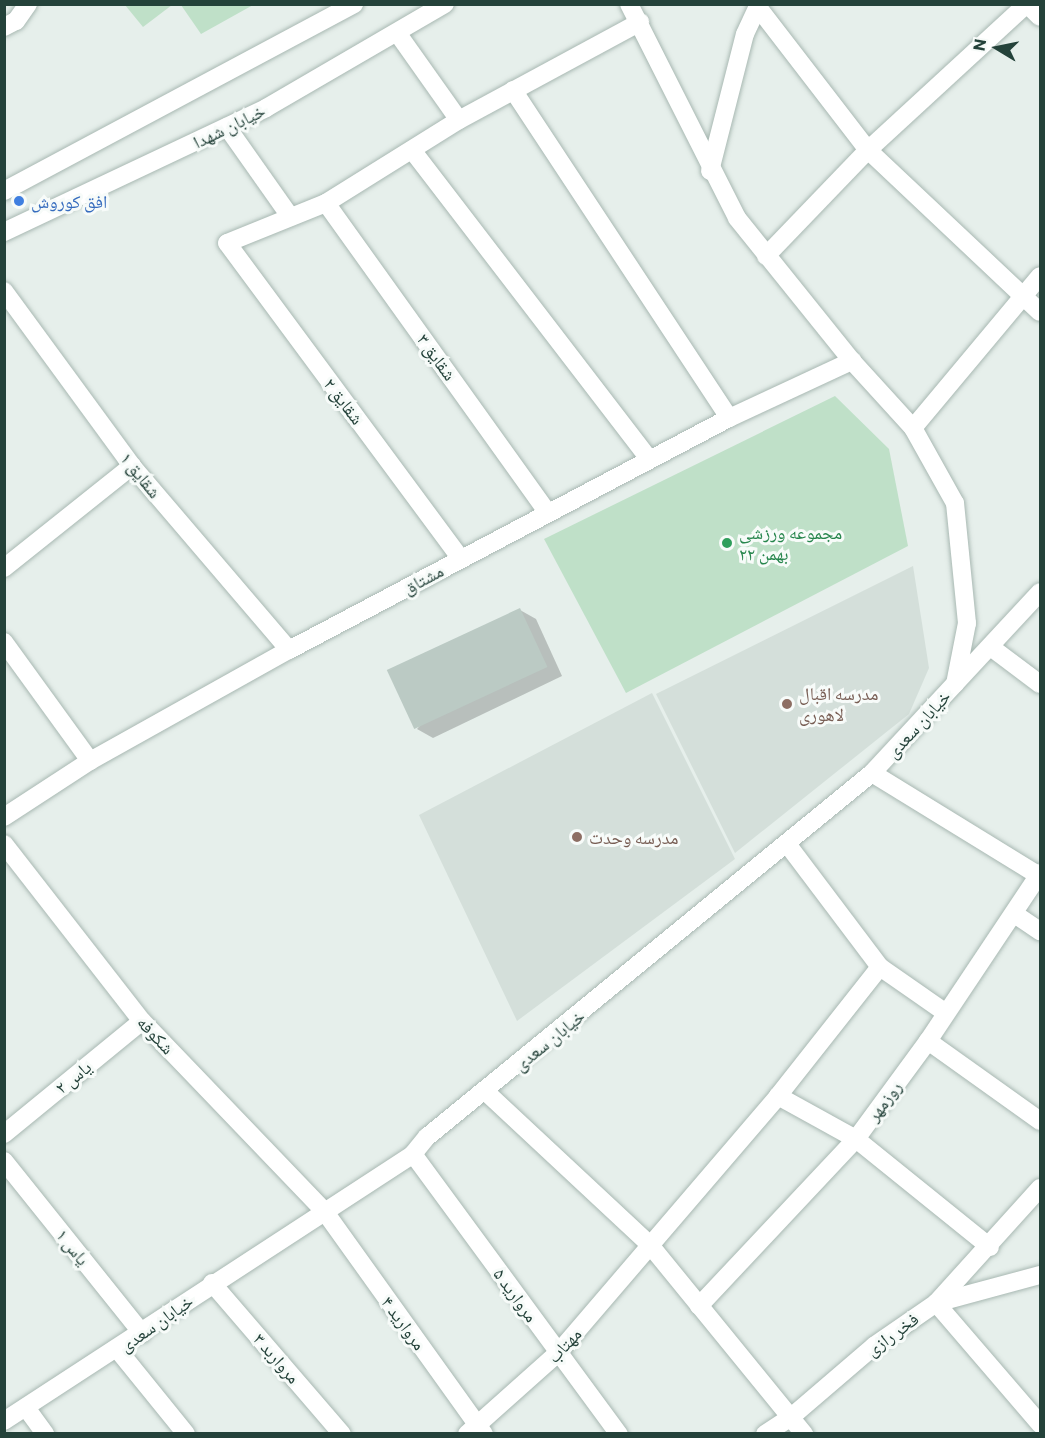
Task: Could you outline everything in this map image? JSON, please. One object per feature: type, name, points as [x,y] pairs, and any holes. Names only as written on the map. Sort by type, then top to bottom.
[{"type":"street","points":[[4,27],[16,21],[28,4]]},
{"type":"street","points":[[4,191],[354,4]]},
{"type":"street","name":"خیابان شهدا","points":[[4,232],[227,127],[398,34],[445,4]]},
{"type":"street","points":[[629,4],[640,22],[710,171],[737,218],[852,361],[913,428],[955,502],[968,623],[955,684]]},
{"type":"street","points":[[710,171],[745,34],[758,5],[868,150],[1041,312]]},
{"type":"street","points":[[766,256],[868,150],[1027,5],[1041,17]]},
{"type":"street","points":[[227,127],[289,215],[326,203],[459,120],[640,22]]},
{"type":"street","points":[[398,34],[459,120]]},
{"type":"street","points":[[513,90],[729,418]]},
{"type":"street","points":[[412,150],[649,459]]},
{"type":"street","name":"شقایق ۳","points":[[326,203],[547,512]]},
{"type":"street","name":"شقایق ۲","points":[[289,215],[227,243],[461,559]]},
{"type":"street","points":[[913,428],[1041,276]]},
{"type":"street","name":"شقایق ۱","points":[[4,291],[132,466],[289,650]]},
{"type":"street","name":"مشتاق","points":[[4,817],[90,761],[289,650],[649,459],[729,418],[852,361]]},
{"type":"street","points":[[4,568],[132,466]]},
{"type":"street","name":"خیابان سعدی","points":[[4,1421],[27,1409],[118,1350],[212,1283],[413,1155],[427,1137],[486,1092],[788,845],[872,773],[992,648],[1041,592]]},
{"type":"street","points":[[4,642],[90,761]]},
{"type":"street","points":[[992,648],[1041,684]]},
{"type":"street","points":[[872,773],[1040,874]]},
{"type":"street","name":"شکوفه","points":[[4,844],[142,1021],[325,1212]]},
{"type":"street","points":[[788,845],[880,967],[946,1013]]},
{"type":"street","name":"روزمهر","points":[[699,1306],[855,1139],[928,1041],[1016,915],[1040,874]]},
{"type":"street","points":[[1016,915],[1041,931]]},
{"type":"street","name":"مهتاب","points":[[476,1431],[558,1353],[778,1096],[880,967]]},
{"type":"street","name":"یاس ۲","points":[[4,1134],[142,1021]]},
{"type":"street","points":[[928,1041],[1041,1121]]},
{"type":"street","points":[[486,1092],[650,1245],[804,1434]]},
{"type":"street","points":[[778,1096],[855,1139],[990,1247]]},
{"type":"street","name":"مروارید ۵","points":[[413,1155],[619,1434]]},
{"type":"street","name":"یاس ۱","points":[[4,1161],[142,1333]]},
{"type":"street","points":[[1041,1188],[990,1247],[936,1303],[1041,1424]]},
{"type":"street","name":"مروارید ۴","points":[[325,1212],[476,1431]]},
{"type":"street","name":"فخر رازی","points":[[765,1434],[790,1418],[874,1346],[936,1303],[1041,1275]]},
{"type":"street","name":"مرواربد ۳","points":[[212,1283],[342,1434]]},
{"type":"street","points":[[118,1350],[186,1434]]},
{"type":"street","points":[[27,1409],[45,1434]]},
{"type":"shaded area","name":"مدرسه اقبال لاهوری","points":[[913,566],[929,668],[909,714],[735,853],[656,694]]},
{"type":"shaded area","name":"مدرسه وحدت","points":[[652,693],[735,859],[517,1021],[419,815]]},
{"type":"green space","points":[[125,5],[172,5],[143,27]]},
{"type":"green space","points":[[181,5],[253,5],[201,34]]},
{"type":"green space","name":"مجموعه ورزشی ۲۲ بهمن","points":[[835,396],[889,449],[908,546],[626,693],[544,539]]},
{"type":"building","points":[[520,608],[547,667],[414,729],[387,670]]},
{"type":"place","name":"افق کوروش","points":[[19,201]]},
{"type":"place","name":"مجموعه ورزشی ۲۲ بهمن","points":[[727,543]]},
{"type":"place","name":"مدرسه اقبال لاهوری","points":[[787,704]]},
{"type":"place","name":"مدرسه وحدت","points":[[577,837]]}]
